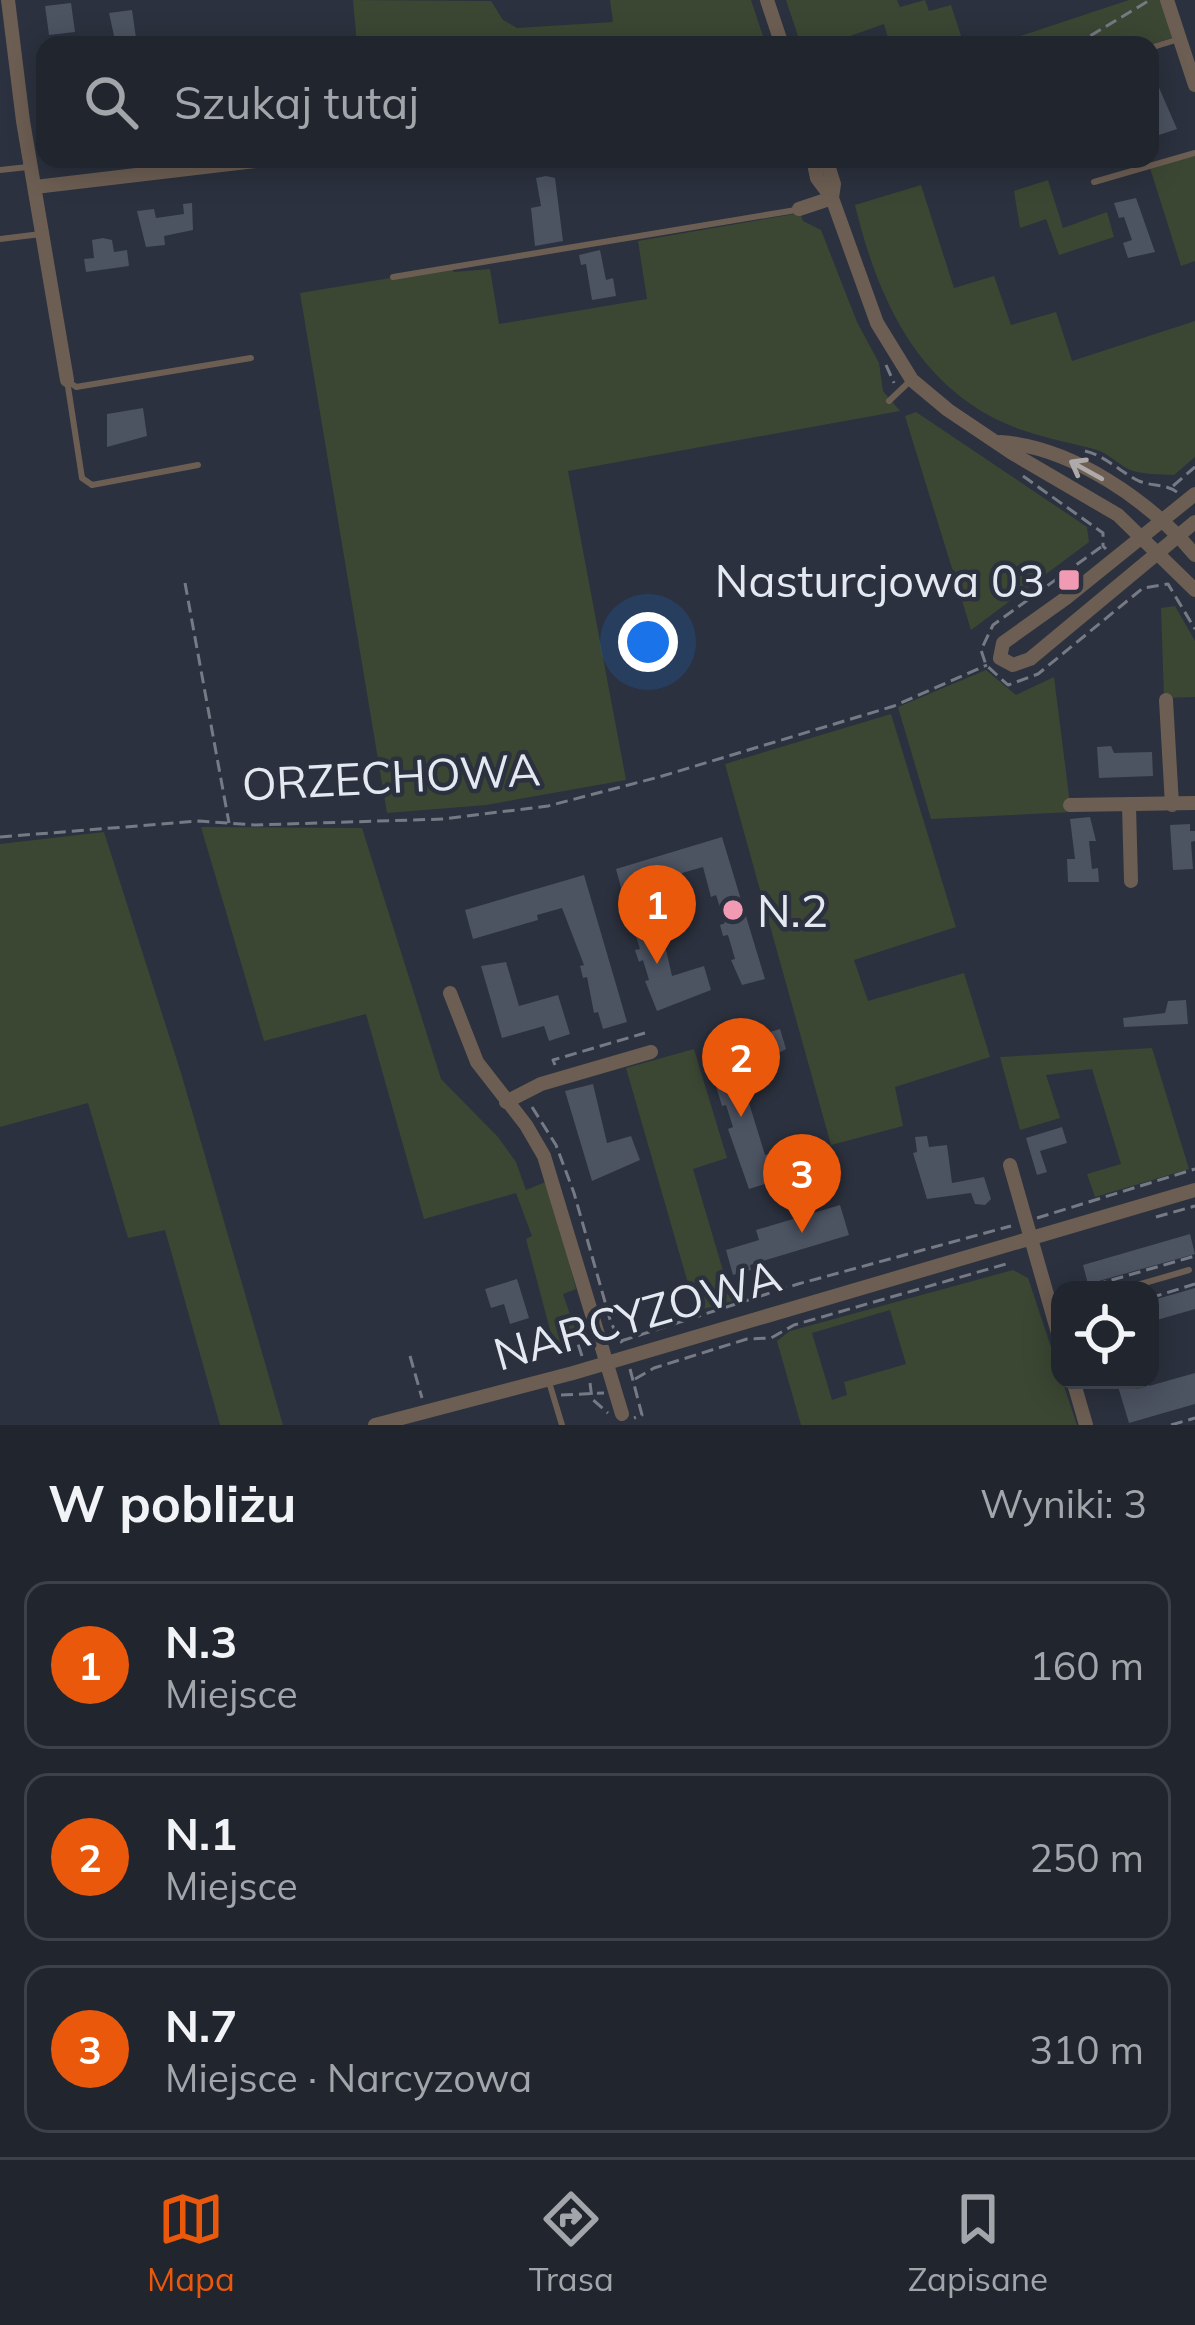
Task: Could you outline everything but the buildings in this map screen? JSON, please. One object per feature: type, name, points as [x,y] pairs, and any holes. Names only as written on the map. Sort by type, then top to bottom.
[{"type":"street","points":[[8,0],[67,380]]},
{"type":"street","points":[[767,0],[779,36]]},
{"type":"street","points":[[1167,0],[1195,85]]},
{"type":"street","points":[[35,187],[196,168]]},
{"type":"street","points":[[815,168],[832,198],[871,311],[912,380],[947,410],[1089,496],[1142,535],[1195,590]]},
{"type":"street","points":[[829,168],[832,198]]},
{"type":"street","points":[[799,209],[832,198]]},
{"type":"street","points":[[1000,442],[1065,459],[1119,489],[1195,555]]},
{"type":"street","points":[[1190,498],[1010,638],[999,650],[1006,663],[1024,662],[1195,522]]},
{"type":"street","points":[[1166,700],[1172,805]]},
{"type":"street","points":[[1070,805],[1195,803]]},
{"type":"street","points":[[1129,806],[1131,881]]},
{"type":"street","points":[[450,993],[477,1062],[544,1156],[622,1414]]},
{"type":"street","points":[[506,1102],[542,1084],[651,1052]]},
{"type":"street","points":[[1010,1165],[1051,1298]]},
{"type":"street","name":"NARCYZOWA","points":[[375,1425],[605,1364],[1195,1190]]},
{"type":"street","points":[[1075,1389],[1086,1425]]},
{"type":"lane","points":[[1159,45],[1179,38]]},
{"type":"lane","points":[[1159,163],[1195,153]]},
{"type":"lane","points":[[0,170],[32,166]]},
{"type":"lane","points":[[1094,182],[1143,168]]},
{"type":"lane","points":[[393,277],[799,209]]},
{"type":"lane","points":[[0,239],[44,233]]},
{"type":"lane","points":[[67,380],[76,387],[251,358]]},
{"type":"lane","points":[[67,380],[82,478],[92,484],[198,465]]},
{"type":"lane","points":[[889,400],[912,380]]},
{"type":"lane","points":[[1152,1281],[1190,1270]]},
{"type":"lane","points":[[548,1377],[562,1425]]},
{"type":"path","points":[[1090,36],[1150,0]]},
{"type":"path","points":[[1074,450],[1090,452],[1141,482],[1172,487],[1190,498]]},
{"type":"path","points":[[1172,487],[1195,467]]},
{"type":"path","points":[[993,625],[1102,546]]},
{"type":"path","points":[[185,584],[229,823]]},
{"type":"path","points":[[1038,674],[1143,588],[1168,584],[1195,629]]},
{"type":"path","name":"ORZECHOWA","points":[[0,837],[199,821],[443,818],[548,806],[894,706],[981,668]]},
{"type":"path","points":[[556,1070],[554,1060],[645,1033]]},
{"type":"path","points":[[621,1341],[798,1284],[1195,1169]]},
{"type":"path","points":[[1150,1218],[1195,1206]]},
{"type":"path","points":[[1108,1281],[1195,1256]]},
{"type":"path","points":[[554,1398],[614,1389],[684,1358],[747,1339],[771,1338],[794,1325],[1006,1264]]},
{"type":"path","points":[[1159,1295],[1195,1284]]},
{"type":"path","points":[[590,1308],[578,1341],[593,1393]]},
{"type":"path","points":[[410,1356],[426,1411]]},
{"type":"path","points":[[1171,1425],[1195,1418]]},
{"type":"green space","points":[[353,0],[491,1],[503,20],[517,28],[613,22],[610,0],[751,0],[763,36],[356,36]]},
{"type":"green space","points":[[786,0],[897,0],[900,7],[925,0],[929,11],[951,5],[961,36],[887,36],[884,24],[850,36],[798,36]]},
{"type":"green space","points":[[1129,0],[1163,0],[1174,37],[1159,42],[1159,36],[1020,36]]},
{"type":"green space","points":[[1195,156],[1195,261],[1181,266],[1150,168]]},
{"type":"green space","points":[[1048,180],[1063,228],[1107,212],[1114,237],[1059,255],[1046,219],[1020,228],[1014,191]]},
{"type":"green space","points":[[921,185],[954,288],[994,276],[1011,325],[1056,312],[1072,361],[1195,321],[1195,457],[1174,475],[1133,471],[1097,450],[1034,434],[989,415],[932,370],[892,311],[855,205]]},
{"type":"green space","points":[[800,213],[803,221],[821,230],[857,322],[879,363],[883,391],[900,411],[568,471],[626,780],[486,805],[387,813],[300,293],[451,268],[454,272],[490,269],[499,324],[647,299],[638,241]]},
{"type":"green space","points":[[916,412],[1087,527],[1089,542],[971,630],[905,416]]},
{"type":"green space","points":[[1175,606],[1195,641],[1195,697],[1164,698],[1161,608]]},
{"type":"green space","points":[[986,670],[1016,695],[1054,677],[1071,812],[931,819],[898,707]]},
{"type":"green space","points":[[891,714],[956,927],[854,960],[868,1001],[964,973],[990,1057],[895,1087],[903,1126],[831,1145],[725,764]]},
{"type":"green space","points":[[201,827],[362,828],[441,1079],[498,1137],[516,1162],[526,1190],[548,1181],[576,1289],[563,1294],[575,1329],[570,1344],[555,1349],[526,1239],[532,1236],[516,1193],[424,1219],[366,1014],[264,1041]]},
{"type":"green space","points":[[104,832],[181,1073],[283,1425],[220,1425],[165,1230],[128,1238],[88,1103],[0,1127],[0,844]]},
{"type":"green space","points":[[1152,1048],[1189,1169],[1095,1197],[1087,1174],[1121,1164],[1092,1069],[1046,1075],[1060,1118],[1020,1130],[1000,1057]]},
{"type":"green space","points":[[694,1049],[727,1158],[693,1169],[732,1301],[696,1311],[626,1068]]},
{"type":"green space","points":[[1013,1270],[1028,1278],[1051,1347],[1051,1389],[1065,1389],[1077,1425],[801,1425],[777,1341],[790,1331]],"holes":[[[890,1310],[906,1364],[844,1382],[847,1395],[832,1400],[812,1333]]]},
{"type":"place","name":"Nasturcjowa 03","points":[[1069,580]]},
{"type":"place","name":"N.2","points":[[733,910]]},
{"type":"place","name":"N.3","points":[[657,964]]},
{"type":"place","name":"N.1","points":[[741,1117]]},
{"type":"place","name":"N.7","points":[[802,1233]]}]
